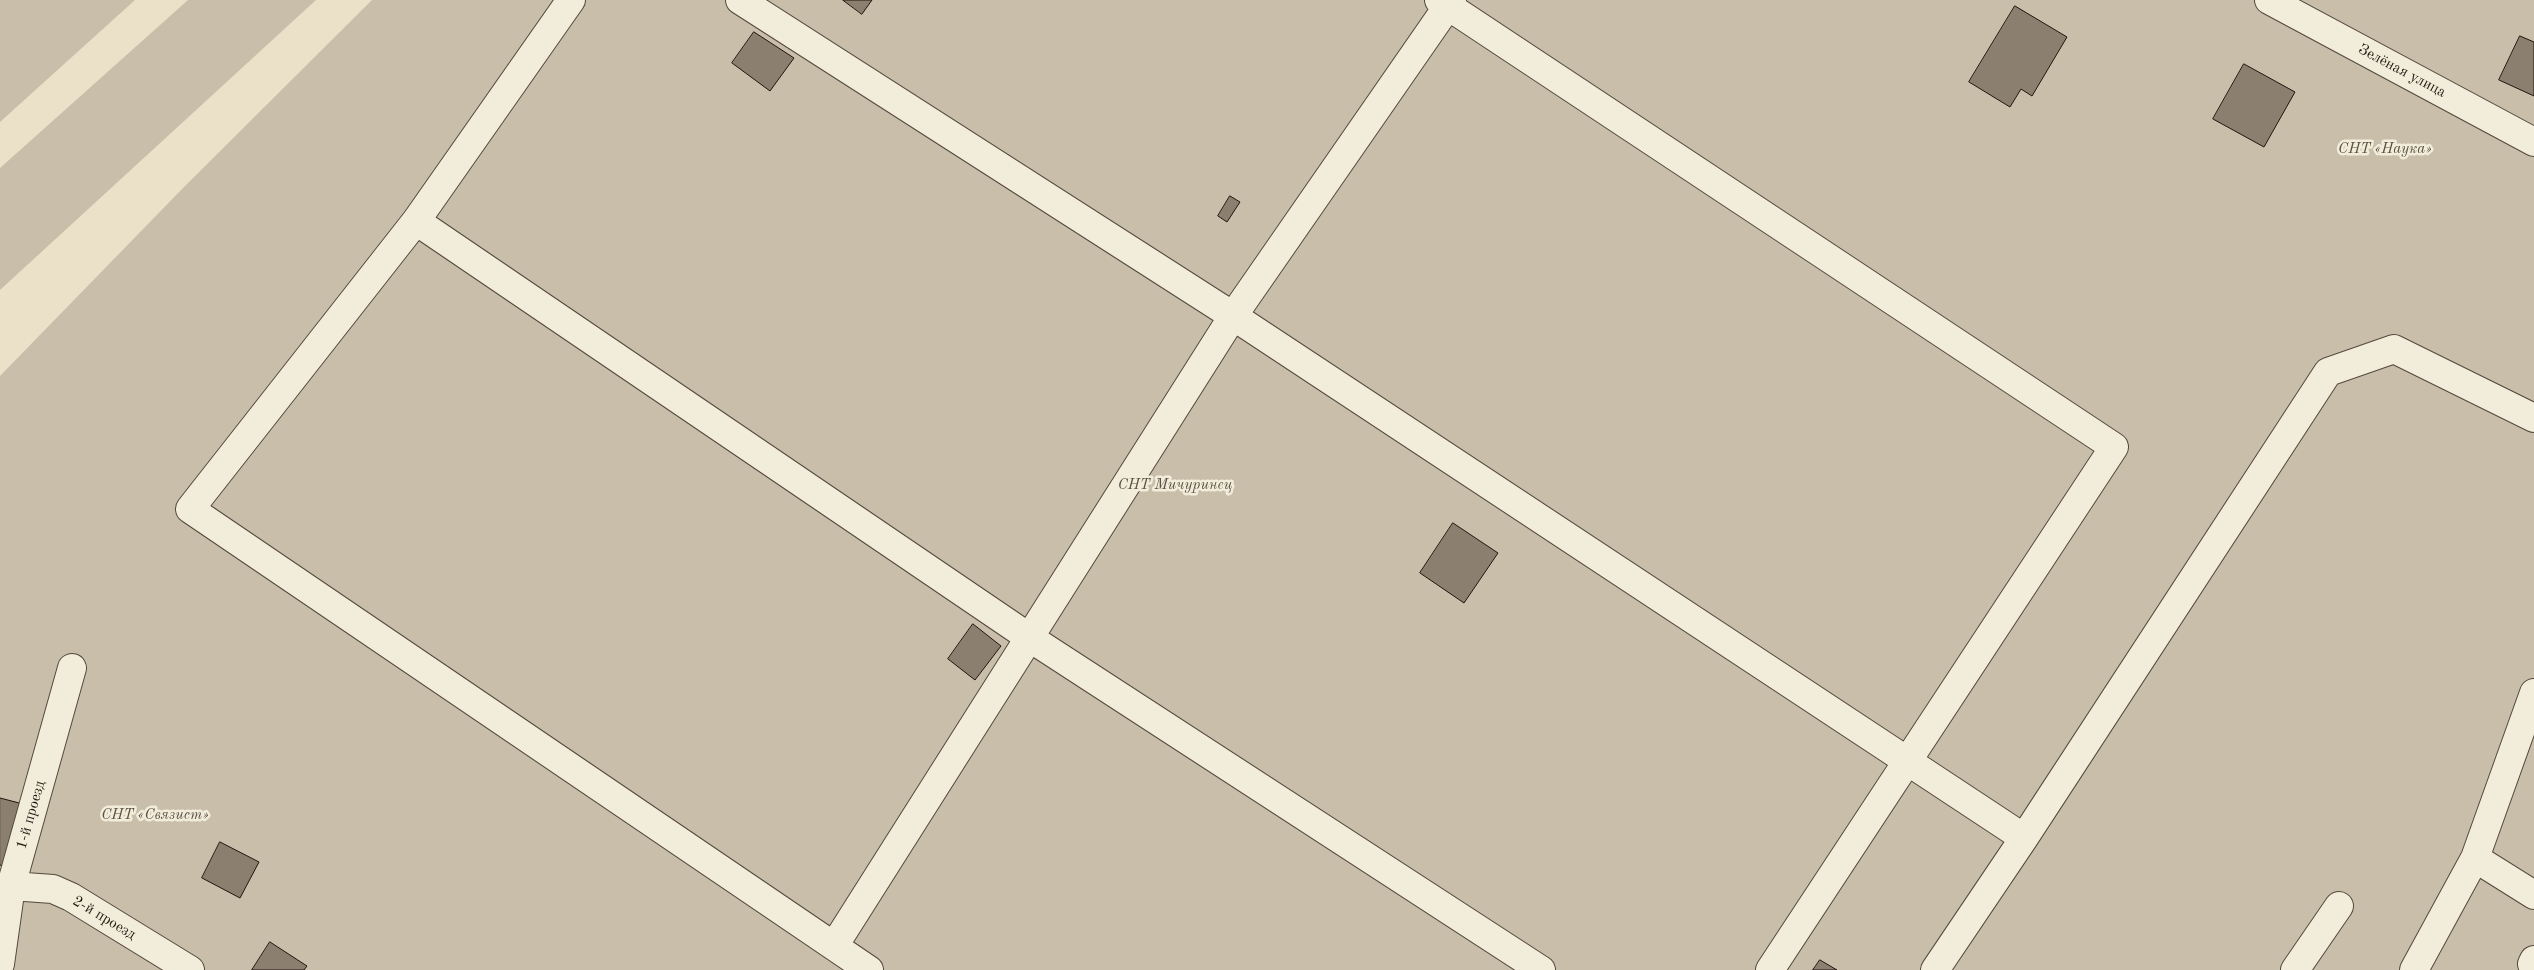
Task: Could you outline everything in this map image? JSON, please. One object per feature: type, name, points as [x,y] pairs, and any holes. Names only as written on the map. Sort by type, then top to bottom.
[{"type":"street","points":[[570,0],[416,222],[190,508],[869,970]]},
{"type":"street","points":[[740,0],[1233,316],[2024,838]]},
{"type":"street","name":"Зелёная улица","points":[[2269,0],[2534,142]]},
{"type":"street","points":[[834,946],[1233,316],[1446,2],[2114,447],[1770,970]]},
{"type":"street","points":[[416,222],[1030,638],[1542,970]]},
{"type":"street","points":[[1935,970],[2024,838],[2328,372],[2394,349],[2534,418]]},
{"type":"street","name":"1-й проезд","points":[[0,964],[11,886],[72,668]]},
{"type":"street","points":[[2414,970],[2475,858],[2534,693]]},
{"type":"street","points":[[2475,858],[2534,895]]},
{"type":"street","name":"2-й проезд","points":[[11,886],[53,889],[71,897],[190,970]]},
{"type":"street","points":[[2296,970],[2340,906]]},
{"type":"green space","points":[[0,0],[135,0],[0,122]]},
{"type":"green space","points":[[188,0],[316,0],[0,290],[0,168]]},
{"type":"green space","name":"СНТ Мичуринец","points":[[372,0],[2534,0],[2534,970],[0,970],[0,376],[184,187]]},
{"type":"building","points":[[843,0],[872,0],[862,14]]},
{"type":"building","points":[[2015,6],[2067,37],[2032,96],[2021,89],[2010,107],[1969,82]]},
{"type":"building","points":[[754,32],[794,58],[770,91],[732,63]]},
{"type":"building","points":[[2520,36],[2534,42],[2534,96],[2499,80]]},
{"type":"building","points":[[2244,64],[2295,92],[2264,147],[2213,119]]},
{"type":"building","points":[[1230,196],[1240,202],[1227,222],[1218,216]]},
{"type":"building","points":[[1453,523],[1498,553],[1464,603],[1420,573]]},
{"type":"building","points":[[973,624],[1001,646],[975,680],[948,659]]},
{"type":"building","points":[[0,798],[23,804],[7,867],[0,865]]},
{"type":"building","points":[[220,842],[259,862],[240,898],[202,878]]},
{"type":"building","points":[[270,942],[307,966],[304,970],[252,970]]},
{"type":"building","points":[[1820,960],[1837,970],[1813,970]]},
{"type":"park label","name":"СНТ «Наука»","points":[[2385,149]]},
{"type":"park label","name":"СНТ «Связист»","points":[[155,815]]}]
